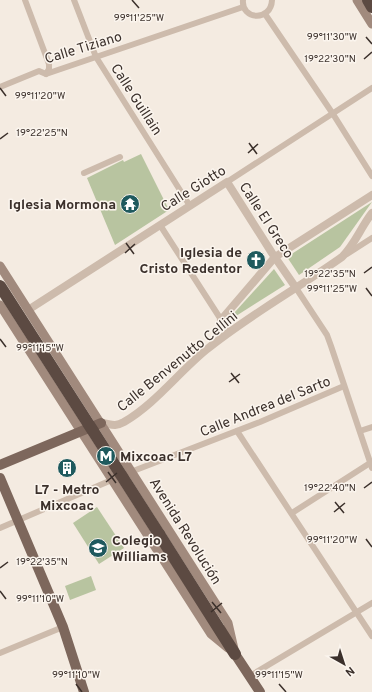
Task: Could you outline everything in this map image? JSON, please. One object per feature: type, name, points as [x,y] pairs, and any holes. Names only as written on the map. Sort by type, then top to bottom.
[{"type":"highway","points":[[368,0],[372,7]]},
{"type":"highway","points":[[0,286],[235,654]]},
{"type":"main road","points":[[356,0],[372,24]]},
{"type":"main road","name":"Avenida Revolución","points":[[0,266],[228,623],[235,654]]},
{"type":"main road","name":"Avenida Revolución","points":[[0,305],[211,634],[235,654],[260,692]]},
{"type":"main road","points":[[0,465],[81,430],[101,423]]},
{"type":"main road","points":[[0,478],[62,627],[84,692]]},
{"type":"street","points":[[25,0],[49,64],[49,69],[46,74]]},
{"type":"street","name":"Calle Guillain","points":[[74,0],[96,57],[190,206]]},
{"type":"street","points":[[243,3],[248,13],[253,16],[259,16],[265,14],[271,8],[272,0]]},
{"type":"street","name":"Calle Tiziano","points":[[0,87],[39,71],[46,74],[96,57],[243,3]]},
{"type":"street","points":[[265,14],[333,114],[372,176]]},
{"type":"street","name":"Calle Giotto","points":[[28,310],[372,88]]},
{"type":"street","points":[[84,173],[120,157]]},
{"type":"street","name":"Calle El Greco","points":[[227,182],[332,346],[371,465]]},
{"type":"street","points":[[221,320],[275,257],[372,195]]},
{"type":"street","name":"Calle Benvenutto Cellini","points":[[101,423],[114,425],[134,415],[194,360],[229,332],[342,257],[354,244],[365,222],[372,213]]},
{"type":"street","points":[[160,225],[229,332]]},
{"type":"street","points":[[342,257],[372,238]]},
{"type":"street","name":"Calle Andrea del Sarto","points":[[0,528],[132,471],[260,422],[344,386]]},
{"type":"street","points":[[360,431],[372,427]]},
{"type":"street","points":[[237,431],[372,636]]},
{"type":"street","points":[[292,513],[371,465]]},
{"type":"street","points":[[250,676],[372,603]]},
{"type":"street","points":[[0,653],[62,627]]},
{"type":"green space","points":[[141,154],[169,210],[115,245],[87,178],[123,160],[124,162]]},
{"type":"green space","points":[[372,202],[340,247],[299,275],[287,257]]},
{"type":"green space","points":[[274,269],[285,285],[236,316],[234,313]]},
{"type":"green space","points":[[97,507],[124,548],[99,564],[73,523]]},
{"type":"green space","points":[[91,576],[96,590],[70,600],[65,586]]},
{"type":"place","name":"Iglesia Mormona","points":[[130,204]]},
{"type":"place","name":"Iglesia de Cristo Redentor","points":[[256,260]]},
{"type":"place","name":"Mixcoac L7","points":[[106,456]]},
{"type":"place","name":"L7 - Metro Mixcoac","points":[[67,468]]},
{"type":"place","name":"Colegio Williams","points":[[98,548]]}]
